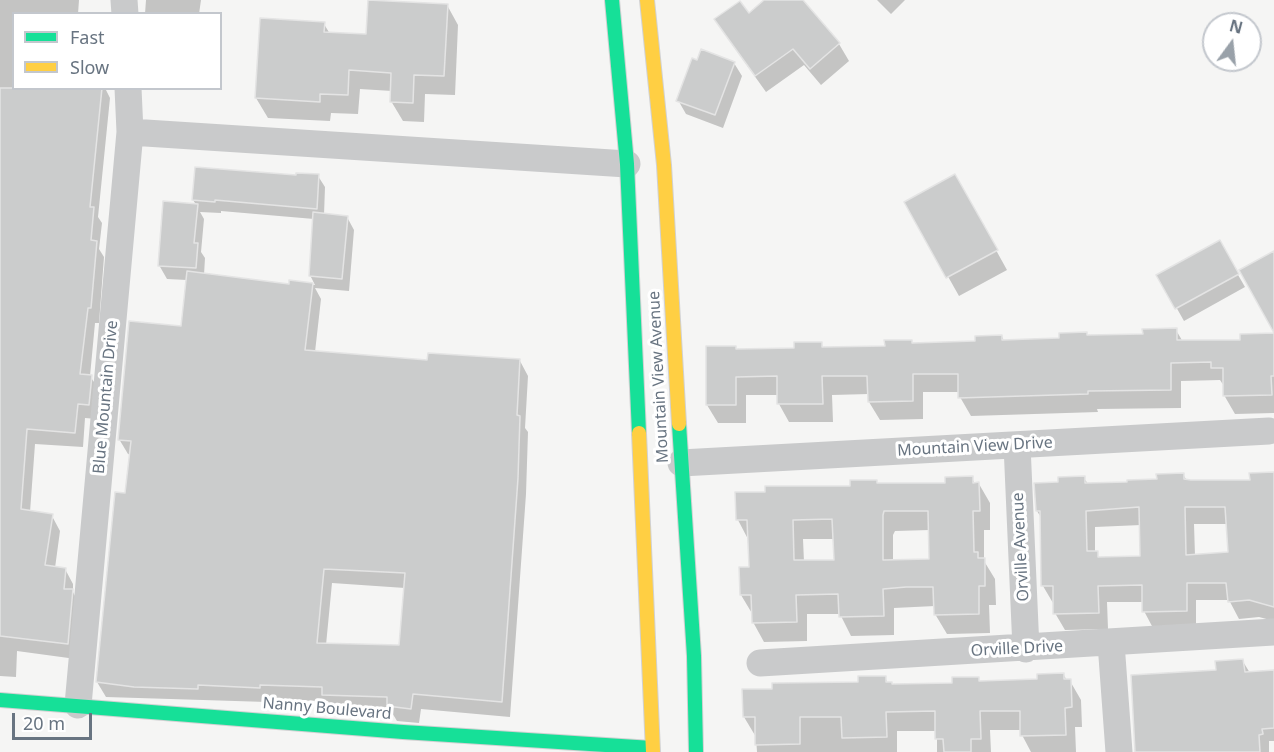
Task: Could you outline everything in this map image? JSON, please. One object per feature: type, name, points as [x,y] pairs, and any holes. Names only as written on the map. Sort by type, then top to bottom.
[{"type":"main road","name":"Mountain View Avenue","points":[[612,0],[627,164],[654,635],[652,750]]},
{"type":"main road","name":"Mountain View Avenue","points":[[647,0],[664,165],[657,212],[681,463],[686,630],[694,656],[696,752]]},
{"type":"main road","points":[[629,215],[657,212]]},
{"type":"main road","name":"Nanny Boulevard","points":[[0,700],[652,750]]},
{"type":"street","name":"Blue Mountain Drive","points":[[78,705],[130,132],[128,90]]},
{"type":"street","points":[[130,132],[627,164]]},
{"type":"street","name":"Mountain View Drive","points":[[681,463],[1269,430]]},
{"type":"street","name":"Orville Avenue","points":[[1017,445],[1026,649]]},
{"type":"street","name":"Orville Drive","points":[[760,663],[1026,649],[1274,632]]},
{"type":"street","points":[[1111,643],[1119,752]]},
{"type":"building","points":[[368,0],[448,4],[444,76],[414,75],[413,103],[390,102],[391,73],[349,70],[348,95],[320,94],[320,102],[255,98],[260,18],[325,22],[324,32],[366,34]]},
{"type":"building","points":[[764,0],[803,0],[840,43],[810,69],[793,49],[755,76],[714,19],[740,1],[749,13]]},
{"type":"building","points":[[701,49],[735,62],[715,115],[676,101],[692,58],[697,60]]},
{"type":"building","points":[[0,88],[102,90],[90,207],[94,207],[91,240],[97,241],[91,308],[88,308],[80,374],[92,375],[89,405],[78,404],[75,433],[27,429],[21,509],[53,514],[45,565],[66,568],[64,589],[73,589],[68,644],[0,636]]},
{"type":"building","points":[[195,167],[296,175],[296,173],[319,174],[317,209],[192,200]]},
{"type":"building","points":[[955,174],[998,250],[946,278],[904,202]]},
{"type":"building","points":[[163,201],[198,204],[194,243],[198,243],[196,268],[158,266]]},
{"type":"building","points":[[313,212],[348,216],[342,279],[309,276]]},
{"type":"building","points":[[1220,240],[1239,274],[1175,309],[1156,275]]},
{"type":"building","points":[[1274,251],[1274,333],[1239,270]]},
{"type":"building","points":[[187,271],[289,284],[289,280],[313,283],[305,350],[427,360],[428,353],[520,359],[517,415],[520,416],[518,478],[502,702],[413,694],[411,709],[387,706],[387,697],[322,695],[322,687],[260,685],[260,688],[198,685],[198,689],[134,687],[96,682],[115,492],[125,493],[131,441],[118,440],[129,321],[181,326]],"holes":[[[324,569],[405,573],[399,645],[317,643]]]},
{"type":"building","points":[[1177,328],[1177,340],[1240,340],[1240,334],[1274,333],[1272,395],[1223,396],[1223,368],[1211,368],[1211,362],[1171,363],[1171,390],[1088,391],[1088,394],[958,398],[958,374],[913,374],[913,401],[868,402],[867,376],[822,376],[823,404],[777,404],[777,376],[736,377],[736,405],[706,405],[706,346],[736,346],[736,349],[794,348],[794,342],[822,342],[822,347],[885,346],[884,340],[912,340],[912,343],[975,341],[975,336],[1002,335],[1002,340],[1059,338],[1059,333],[1143,334],[1142,329]]},
{"type":"building","points":[[1274,472],[1274,607],[1249,600],[1228,602],[1226,583],[1187,583],[1187,611],[1142,612],[1142,585],[1098,586],[1099,613],[1053,614],[1053,586],[1041,586],[1040,511],[1036,511],[1034,483],[1058,482],[1058,477],[1085,476],[1085,483],[1127,482],[1127,480],[1157,479],[1156,474],[1184,473],[1184,479],[1191,480],[1250,480],[1249,473]],"holes":[[[1139,507],[1140,556],[1098,557],[1098,551],[1087,551],[1086,511]],[[1185,507],[1225,507],[1228,552],[1186,555]]]},
{"type":"building","points":[[973,476],[973,483],[979,482],[980,511],[973,511],[974,552],[978,552],[978,558],[985,558],[985,586],[979,586],[979,614],[934,615],[933,587],[906,587],[883,589],[884,616],[839,617],[838,594],[796,595],[797,622],[752,623],[751,595],[740,595],[739,567],[749,567],[747,520],[736,520],[735,492],[765,492],[765,486],[850,486],[850,480],[877,480],[877,483],[945,483],[945,477]],"holes":[[[884,511],[928,511],[929,559],[883,560]],[[832,519],[834,560],[794,560],[793,520]]]},
{"type":"building","points":[[1243,659],[1245,672],[1274,670],[1274,728],[1262,729],[1263,734],[1259,735],[1260,752],[1135,752],[1131,675],[1216,670],[1215,661]]},
{"type":"building","points":[[1064,673],[1064,679],[1071,679],[1072,707],[1065,708],[1066,735],[1020,736],[1020,711],[980,711],[981,739],[971,739],[971,752],[944,752],[943,739],[935,739],[935,711],[886,712],[887,737],[842,738],[841,717],[800,717],[800,744],[755,745],[755,717],[743,717],[742,689],[772,689],[772,683],[858,682],[858,676],[886,676],[886,682],[892,682],[892,684],[952,683],[952,677],[979,677],[979,681],[1037,679],[1037,674]]},
{"type":"traffic: fast","points":[[612,0],[627,164],[639,433]]},
{"type":"traffic: fast","points":[[679,424],[694,656],[696,752]]},
{"type":"traffic: fast","points":[[0,700],[403,732],[652,748]]},
{"type":"traffic: slow","points":[[647,0],[664,165],[679,424]]},
{"type":"traffic: slow","points":[[639,433],[653,752]]}]
